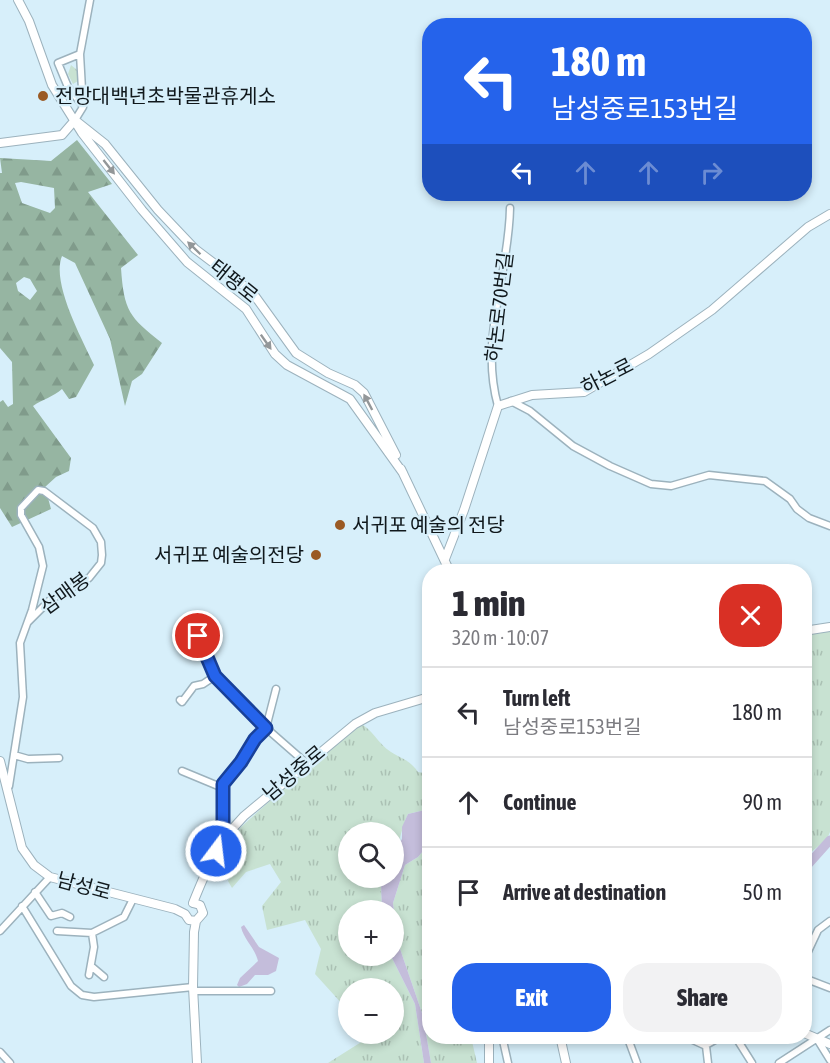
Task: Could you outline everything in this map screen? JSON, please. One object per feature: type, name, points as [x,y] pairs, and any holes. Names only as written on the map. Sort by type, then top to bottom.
[{"type":"street","name":"태평로","points":[[18,0],[29,21],[52,85],[82,133],[142,210],[181,256],[246,309],[275,354],[286,365],[350,399],[403,473]]},
{"type":"street","points":[[0,143],[62,135],[75,120],[83,107],[80,54],[90,0]]},
{"type":"street","points":[[80,54],[58,63],[68,87],[83,107]]},
{"type":"street","name":"태평로","points":[[75,120],[105,144],[158,210],[195,249],[252,292],[296,353],[328,373],[355,385],[364,393],[447,564]]},
{"type":"street","name":"하논로70번길","points":[[498,406],[490,365],[496,299],[509,231],[510,208]]},
{"type":"street","name":"하논로","points":[[498,406],[510,400],[532,395],[584,392],[649,354],[712,310],[807,227],[830,214]]},
{"type":"street","points":[[510,400],[530,411],[573,446],[610,466],[651,483],[670,486],[709,475],[765,481],[790,499],[797,509],[809,518],[830,526]]},
{"type":"street","points":[[445,559],[464,510],[498,406]]},
{"type":"street","name":"삼매봉","points":[[6,786],[12,779],[22,697],[20,643],[43,566],[39,547],[21,515],[21,508],[38,490],[44,491],[93,528],[101,542],[102,555],[100,563],[89,578],[50,600],[28,622]]},
{"type":"street","points":[[812,630],[830,627]]},
{"type":"street","points":[[198,636],[215,676],[266,728],[306,763]]},
{"type":"street","points":[[180,700],[182,702],[194,686],[203,684],[215,676]]},
{"type":"street","points":[[223,839],[223,784],[241,762],[255,739],[266,728],[276,689]]},
{"type":"street","name":"남성중로","points":[[197,1063],[192,912],[208,862],[223,839],[244,816],[338,736],[375,713],[422,699]]},
{"type":"street","points":[[14,755],[28,759],[59,758]]},
{"type":"street","name":"남성로","points":[[0,760],[22,848],[34,865],[50,877],[192,912]]},
{"type":"street","points":[[182,771],[223,788]]},
{"type":"street","points":[[0,931],[50,877]]},
{"type":"street","points":[[35,892],[51,916],[62,913],[70,917]]},
{"type":"street","points":[[57,931],[92,933],[124,917],[133,899]]},
{"type":"street","points":[[22,906],[71,986],[82,995],[94,997],[193,989],[271,991]]},
{"type":"street","points":[[812,943],[818,930],[830,921]]},
{"type":"street","points":[[89,975],[92,933]]},
{"type":"street","points":[[91,966],[104,977]]},
{"type":"street","points":[[812,981],[830,988]]},
{"type":"street","points":[[812,1041],[828,1034],[830,1030]]},
{"type":"street","points":[[812,1036],[830,1044]]},
{"type":"street","points":[[816,1038],[830,1060]]},
{"type":"street","points":[[489,1044],[489,1063]]},
{"type":"street","points":[[503,1044],[508,1063]]},
{"type":"street","points":[[562,1044],[566,1063]]},
{"type":"street","points":[[630,1044],[637,1063]]},
{"type":"street","points":[[702,1044],[706,1046]]},
{"type":"street","points":[[740,1044],[752,1063]]},
{"type":"street","points":[[779,1063],[807,1044]]},
{"type":"street","points":[[706,1046],[708,1063]]},
{"type":"street","points":[[0,1052],[10,1063]]},
{"type":"green space","points":[[71,65],[77,70],[78,81],[73,84],[68,74]]},
{"type":"green space","points":[[77,140],[112,184],[88,192],[138,255],[121,268],[124,294],[135,319],[162,343],[142,374],[132,381],[125,406],[110,339],[75,263],[62,256],[60,267],[64,295],[94,365],[76,397],[69,399],[62,389],[33,406],[71,458],[69,471],[56,477],[45,487],[51,509],[12,527],[0,508],[0,402],[3,400],[8,407],[13,404],[12,362],[0,348],[0,173],[2,173],[0,158],[51,161]],"holes":[[[15,183],[54,188],[55,208],[50,213],[22,203]],[[24,277],[30,279],[37,291],[30,300],[18,291],[16,283]]]},
{"type":"green space","points":[[830,630],[830,832],[827,839],[812,851],[812,633]]},
{"type":"green space","points":[[358,722],[368,728],[386,748],[422,773],[422,811],[408,814],[404,824],[404,822],[338,822],[338,888],[381,888],[382,900],[338,900],[338,966],[396,966],[402,978],[338,978],[338,999],[315,974],[321,949],[305,920],[267,930],[262,906],[281,882],[270,864],[246,872],[232,888],[228,881],[243,852],[228,847],[241,827]]},
{"type":"green space","points":[[812,768],[814,768],[815,781],[812,782]]},
{"type":"green space","points":[[422,852],[422,1013],[404,960],[404,900],[394,900],[398,888],[404,888],[405,865]]},
{"type":"green space","points":[[404,982],[415,1004],[424,1063],[328,1063],[358,1044],[404,1044]]},
{"type":"green space","points":[[428,1044],[473,1044],[477,1063],[431,1063]]},
{"type":"shaded area","points":[[422,811],[422,852],[404,868],[404,823],[408,814]]},
{"type":"shaded area","points":[[381,888],[398,888],[394,900],[382,900]]},
{"type":"shaded area","points":[[244,925],[259,947],[279,958],[276,971],[268,975],[255,975],[247,984],[239,987],[237,985],[240,978],[258,961],[242,932],[241,927]]},
{"type":"shaded area","points":[[404,960],[422,1013],[422,1044],[428,1044],[431,1063],[424,1063],[415,1004],[396,966],[404,966]]},
{"type":"waterway","points":[[812,860],[830,840]]},
{"type":"place","name":"전망대백년초박물관휴게소","points":[[43,96]]},
{"type":"place","name":"서귀포 예술의 전당","points":[[340,525]]},
{"type":"place","name":"서귀포 예술의전당","points":[[316,555]]},
{"type":"route","points":[[198,636],[215,676],[266,728],[255,739],[241,762],[223,784],[223,839],[216,851]]}]
